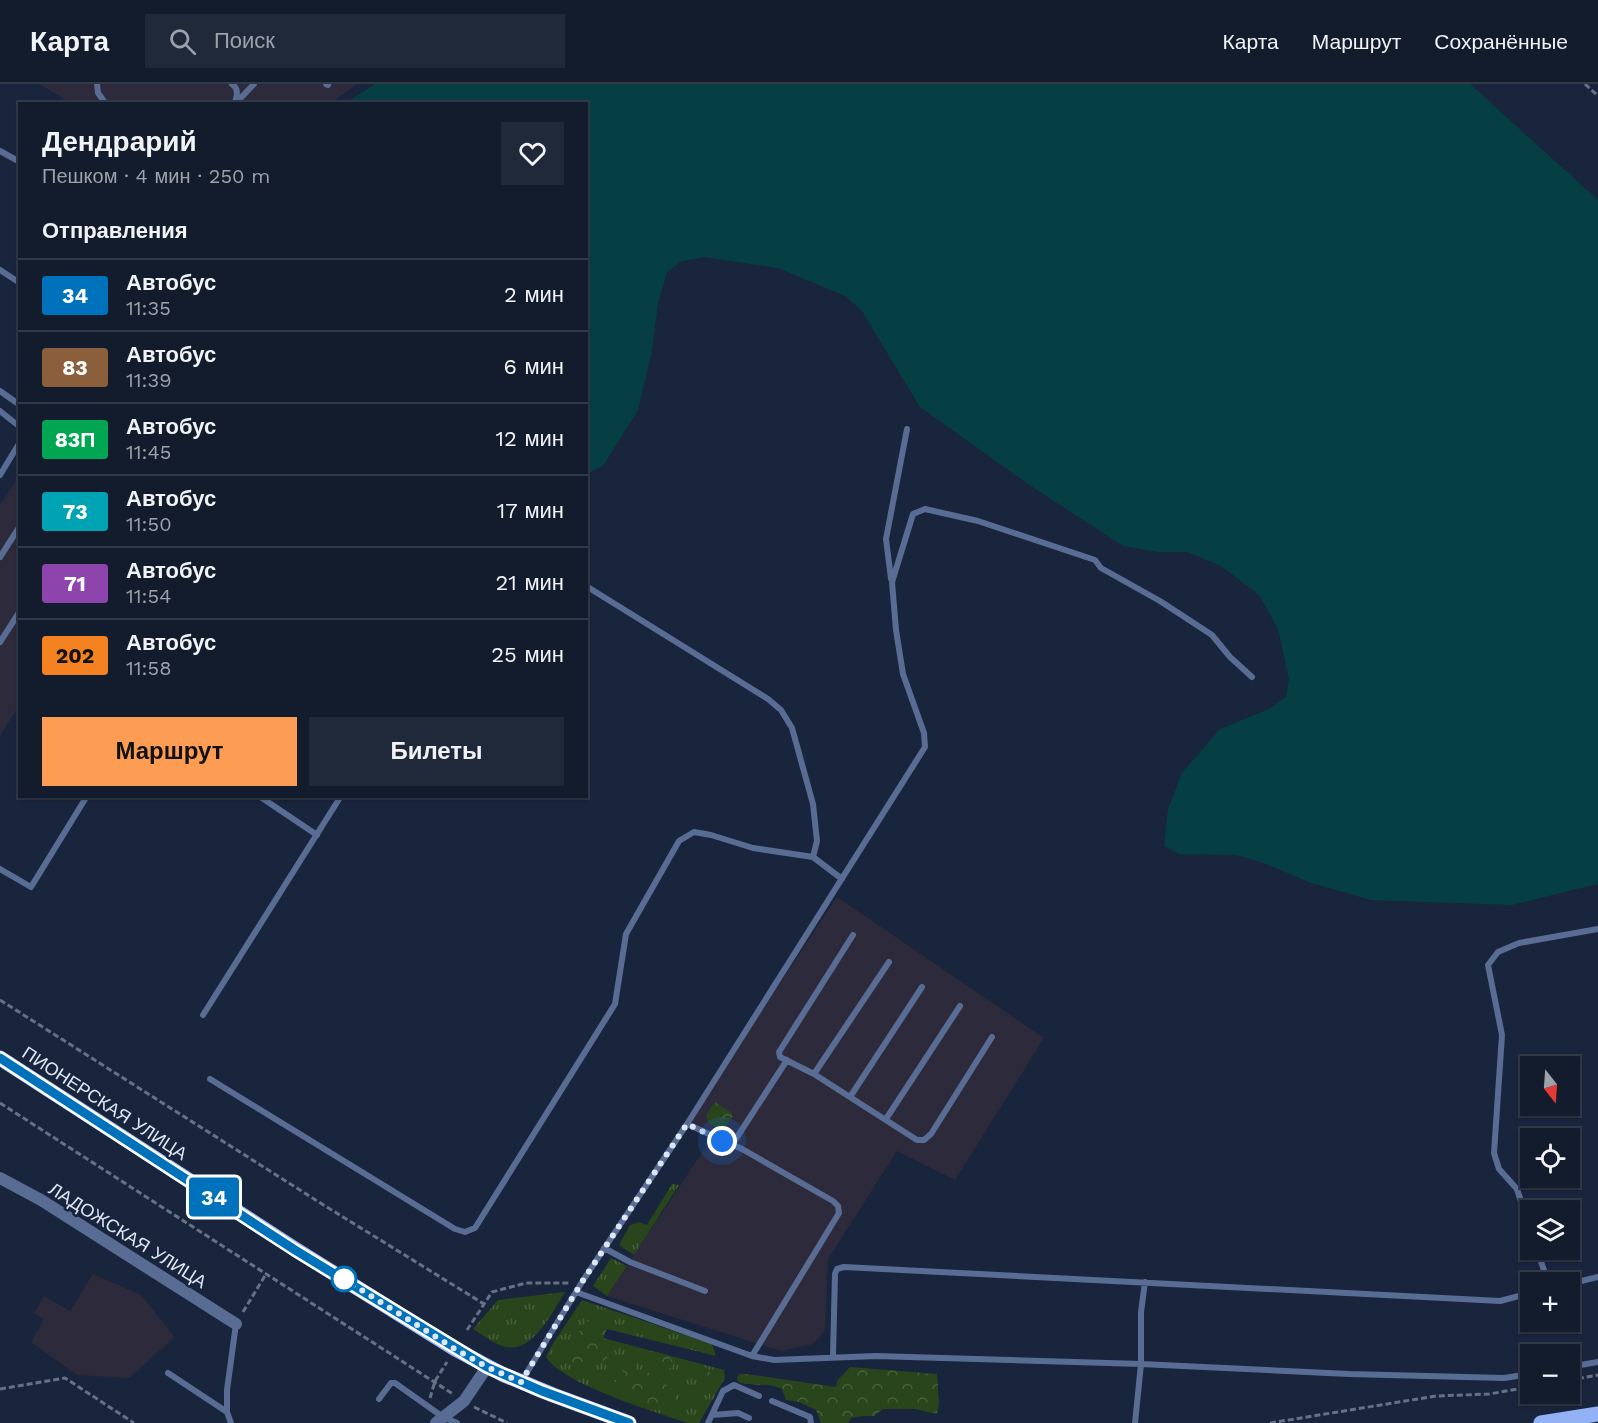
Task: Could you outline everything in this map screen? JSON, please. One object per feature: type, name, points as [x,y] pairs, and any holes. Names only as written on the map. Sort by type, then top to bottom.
[{"type":"main road","name":"ПИОНЕРСКАЯ УЛИЦА","points":[[0,1058],[295,1250],[487,1367],[629,1423]]},
{"type":"main road","points":[[1541,1423],[1598,1414]]},
{"type":"street","name":"ЛАДОЖСКАЯ УЛИЦА","points":[[0,1178],[41,1200],[236,1324]]},
{"type":"street","points":[[439,1420],[464,1401],[487,1367]]},
{"type":"lane","points":[[97,84],[98,93],[105,102]]},
{"type":"lane","points":[[232,84],[236,87],[235,102]]},
{"type":"lane","points":[[237,102],[254,84]]},
{"type":"lane","points":[[0,151],[18,161]]},
{"type":"lane","points":[[0,270],[18,282]]},
{"type":"lane","points":[[0,391],[18,402],[9,417]]},
{"type":"lane","points":[[0,411],[18,424]]},
{"type":"lane","points":[[521,1382],[582,1282],[687,1124],[925,747],[924,733],[903,674],[886,539],[907,429]]},
{"type":"lane","points":[[0,476],[18,447]]},
{"type":"lane","points":[[892,582],[913,514],[925,508],[978,521],[1095,560],[1101,568],[1160,601],[1212,635],[1230,657],[1252,677]]},
{"type":"lane","points":[[0,557],[18,529]]},
{"type":"lane","points":[[588,587],[768,699],[781,710],[792,728],[813,804],[817,841],[813,857]]},
{"type":"lane","points":[[0,642],[18,613]]},
{"type":"lane","points":[[0,869],[32,887],[86,798]]},
{"type":"lane","points":[[262,798],[317,835]]},
{"type":"lane","points":[[203,1016],[340,798]]},
{"type":"lane","points":[[210,1079],[455,1229],[465,1232],[475,1228],[615,1004],[626,934],[679,841],[694,832],[753,848],[813,857],[842,879]]},
{"type":"lane","points":[[1521,1200],[1517,1188],[1499,1169],[1494,1153],[1503,1035],[1488,965],[1498,952],[1519,943],[1598,929]]},
{"type":"lane","points":[[853,935],[778,1056],[814,1074],[917,1140],[924,1140],[931,1134],[992,1037]]},
{"type":"lane","points":[[814,1074],[889,962]]},
{"type":"lane","points":[[850,1097],[922,987]]},
{"type":"lane","points":[[886,1119],[960,1006]]},
{"type":"lane","points":[[732,1145],[787,1060]]},
{"type":"lane","points":[[687,1124],[732,1145],[833,1201],[838,1206],[839,1213],[752,1356]]},
{"type":"lane","points":[[604,1248],[630,1262],[705,1291]]},
{"type":"lane","points":[[833,1356],[835,1274],[837,1269],[844,1267],[1500,1301],[1520,1296]]},
{"type":"lane","points":[[1580,1281],[1598,1277]]},
{"type":"lane","points":[[1136,1423],[1141,1364],[1141,1312],[1145,1282]]},
{"type":"lane","points":[[576,1292],[752,1356],[774,1360],[833,1356],[987,1358],[1349,1374],[1504,1378],[1520,1376]]},
{"type":"lane","points":[[231,1423],[227,1413],[227,1390],[236,1324]]},
{"type":"lane","points":[[1580,1365],[1598,1362]]},
{"type":"lane","points":[[168,1373],[227,1413]]},
{"type":"lane","points":[[379,1400],[392,1383],[395,1383],[439,1420],[457,1423]]},
{"type":"lane","points":[[708,1423],[723,1391],[734,1385],[759,1396]]},
{"type":"lane","points":[[772,1401],[810,1417],[811,1423]]},
{"type":"lane","points":[[712,1415],[738,1413],[749,1418]]},
{"type":"path","points":[[1585,84],[1598,96]]},
{"type":"path","points":[[0,1000],[484,1304]]},
{"type":"path","points":[[0,1103],[464,1401],[489,1416],[507,1423]]},
{"type":"path","points":[[236,1324],[266,1274]]},
{"type":"path","points":[[467,1330],[492,1292],[526,1283],[582,1282]]},
{"type":"path","points":[[435,1382],[447,1362]]},
{"type":"path","points":[[1580,1378],[1598,1375]]},
{"type":"path","points":[[0,1389],[65,1378],[134,1423]]},
{"type":"path","points":[[1270,1423],[1436,1396],[1490,1394],[1520,1389]]},
{"type":"shaded area","points":[[39,84],[357,84],[333,102],[69,102]]},
{"type":"shaded area","points":[[375,84],[1470,84],[1598,200],[1598,884],[1512,905],[1371,900],[1311,883],[1261,862],[1236,855],[1179,854],[1164,846],[1168,809],[1182,773],[1220,729],[1269,709],[1286,697],[1289,679],[1278,629],[1259,595],[1221,566],[1187,552],[1158,552],[1123,546],[1034,488],[920,407],[862,311],[845,296],[778,268],[704,257],[680,262],[667,273],[658,303],[652,351],[638,410],[603,466],[588,474],[588,102],[348,102]]},
{"type":"shaded area","points":[[18,478],[18,708],[0,736],[0,505]]},
{"type":"shaded area","points":[[837,897],[1044,1038],[955,1180],[897,1151],[828,1259],[825,1330],[813,1344],[781,1351],[607,1296],[713,1136],[689,1120]]},
{"type":"shaded area","points":[[93,1274],[141,1295],[175,1337],[129,1378],[77,1375],[31,1342],[44,1319],[34,1313],[44,1296],[70,1311]]},
{"type":"green space","points":[[715,1102],[732,1113],[732,1117],[722,1132],[709,1123],[706,1115]]},
{"type":"green space","points":[[672,1184],[679,1185],[634,1255],[619,1245],[630,1225],[639,1222],[647,1225]]},
{"type":"green space","points":[[611,1258],[627,1266],[607,1296],[593,1286]]},
{"type":"green space","points":[[565,1292],[541,1329],[525,1344],[516,1347],[502,1346],[473,1329],[498,1300]]},
{"type":"green space","points":[[582,1300],[712,1344],[716,1356],[607,1329],[603,1338],[724,1370],[725,1378],[699,1423],[687,1423],[590,1387],[556,1367],[546,1357]]},
{"type":"green space","points":[[587,1320],[594,1320],[607,1328],[603,1338],[610,1346],[607,1359],[597,1365],[574,1364],[568,1358],[569,1351],[578,1349],[580,1345],[578,1333]]},
{"type":"green space","points":[[652,1351],[669,1356],[674,1363],[672,1367],[664,1372],[647,1362],[647,1355]]},
{"type":"green space","points":[[627,1359],[635,1367],[638,1377],[645,1377],[648,1372],[675,1391],[674,1408],[648,1409],[632,1403],[619,1392],[614,1384],[623,1372],[621,1364]]},
{"type":"green space","points":[[699,1364],[708,1369],[711,1374],[709,1381],[700,1381],[691,1375]]},
{"type":"green space","points":[[850,1367],[937,1374],[939,1403],[937,1414],[915,1409],[883,1409],[874,1416],[851,1418],[848,1423],[821,1423],[816,1410],[799,1402],[786,1400],[782,1389],[738,1382],[737,1377],[740,1374],[746,1374],[836,1387],[837,1381]]},
{"type":"bus line","name":"34","points":[[0,1058],[295,1250],[455,1349],[487,1367],[542,1391],[629,1423]]},
{"type":"route","points":[[344,1279],[455,1349],[521,1382],[582,1282],[687,1124],[722,1141]]}]
